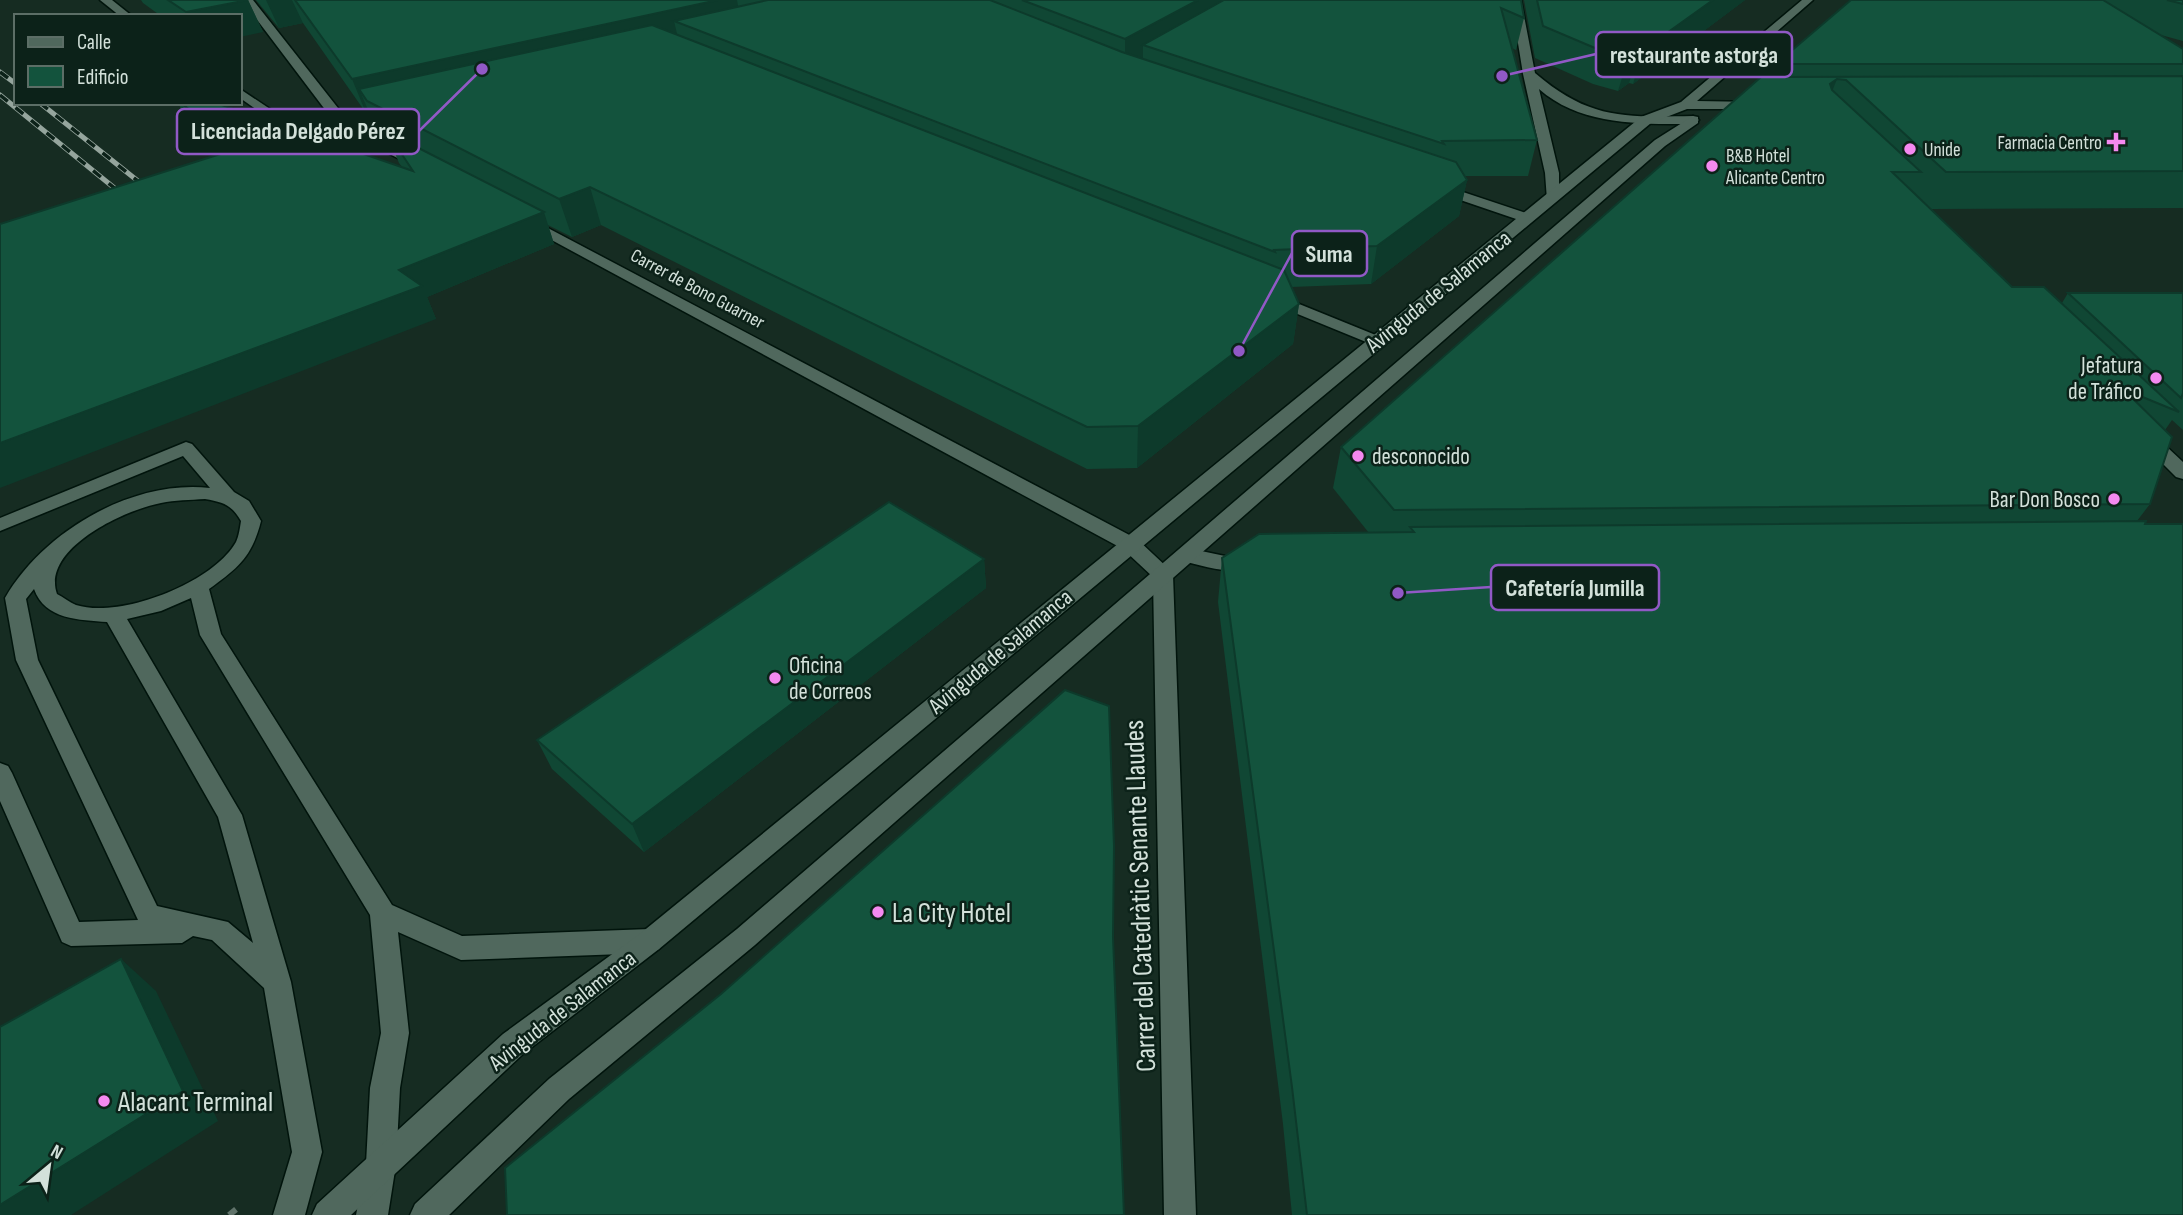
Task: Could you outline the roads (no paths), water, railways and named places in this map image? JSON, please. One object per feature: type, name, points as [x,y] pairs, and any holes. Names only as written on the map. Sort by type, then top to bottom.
[{"type":"street","points":[[104,0],[124,14]]},
{"type":"street","points":[[247,0],[344,125],[435,172]]},
{"type":"street","points":[[1516,0],[1529,74],[1552,173],[1552,197]]},
{"type":"street","name":"Avinguda de Salamanca","points":[[426,1215],[559,1089],[746,937],[1694,115],[1808,0]]},
{"type":"street","points":[[1529,74],[1562,101],[1590,112],[1630,120],[1771,106]]},
{"type":"street","points":[[242,94],[316,145],[363,135]]},
{"type":"street","points":[[344,125],[371,119]]},
{"type":"street","name":"Avinguda de Salamanca","points":[[328,1215],[513,1044],[650,941],[1646,120]]},
{"type":"street","points":[[1416,180],[1527,218]]},
{"type":"street","name":"Carrer de Bono Guarner","points":[[507,210],[1130,544],[1163,575]]},
{"type":"street","points":[[1264,295],[1377,341]]},
{"type":"street","points":[[2133,424],[2183,473]]},
{"type":"street","points":[[0,525],[187,448],[227,496],[242,506],[251,521],[244,544],[225,567],[198,587],[154,606],[114,615],[72,612],[48,598],[42,581],[50,560]]},
{"type":"street","points":[[227,496],[201,491],[167,494],[116,510],[83,528],[58,548],[15,598],[26,660],[149,916],[219,930],[277,982]]},
{"type":"street","points":[[1187,555],[1225,563],[1271,562]]},
{"type":"street","name":"Carrer del Catedràtic Senante Llaudes","points":[[1163,575],[1180,1215]]},
{"type":"street","points":[[198,587],[211,635],[383,913],[395,1033],[385,1088],[381,1164],[372,1215]]},
{"type":"street","points":[[114,615],[230,815],[277,982],[307,1152],[289,1215]]},
{"type":"street","points":[[0,773],[72,934],[219,930]]},
{"type":"street","points":[[383,913],[461,948],[650,941]]},
{"type":"railway","points":[[0,72],[14,82]]},
{"type":"railway","points":[[0,95],[123,195]]},
{"type":"railway","points":[[43,105],[153,193]]},
{"type":"railway","points":[[120,194],[127,199]]},
{"type":"place","name":"Licenciada Delgado Pérez","points":[[482,69]]},
{"type":"place","name":"restaurante astorga","points":[[1502,76]]},
{"type":"place","name":"Farmacia Centro","points":[[2116,142]]},
{"type":"place","name":"Unide","points":[[1910,149]]},
{"type":"place","name":"B&B Hotel Alicante Centro","points":[[1712,166]]},
{"type":"place","name":"Suma","points":[[1239,351]]},
{"type":"place","name":"Jefatura de Tráfico","points":[[2156,378]]},
{"type":"place","name":"desconocido","points":[[1358,456]]},
{"type":"place","name":"Bar Don Bosco","points":[[2114,499]]},
{"type":"place","name":"Cafetería Jumilla","points":[[1398,593]]},
{"type":"place","name":"Oficina de Correos","points":[[775,678]]},
{"type":"place","name":"La City Hotel","points":[[878,912]]},
{"type":"place","name":"Alacant Terminal","points":[[104,1101]]}]
